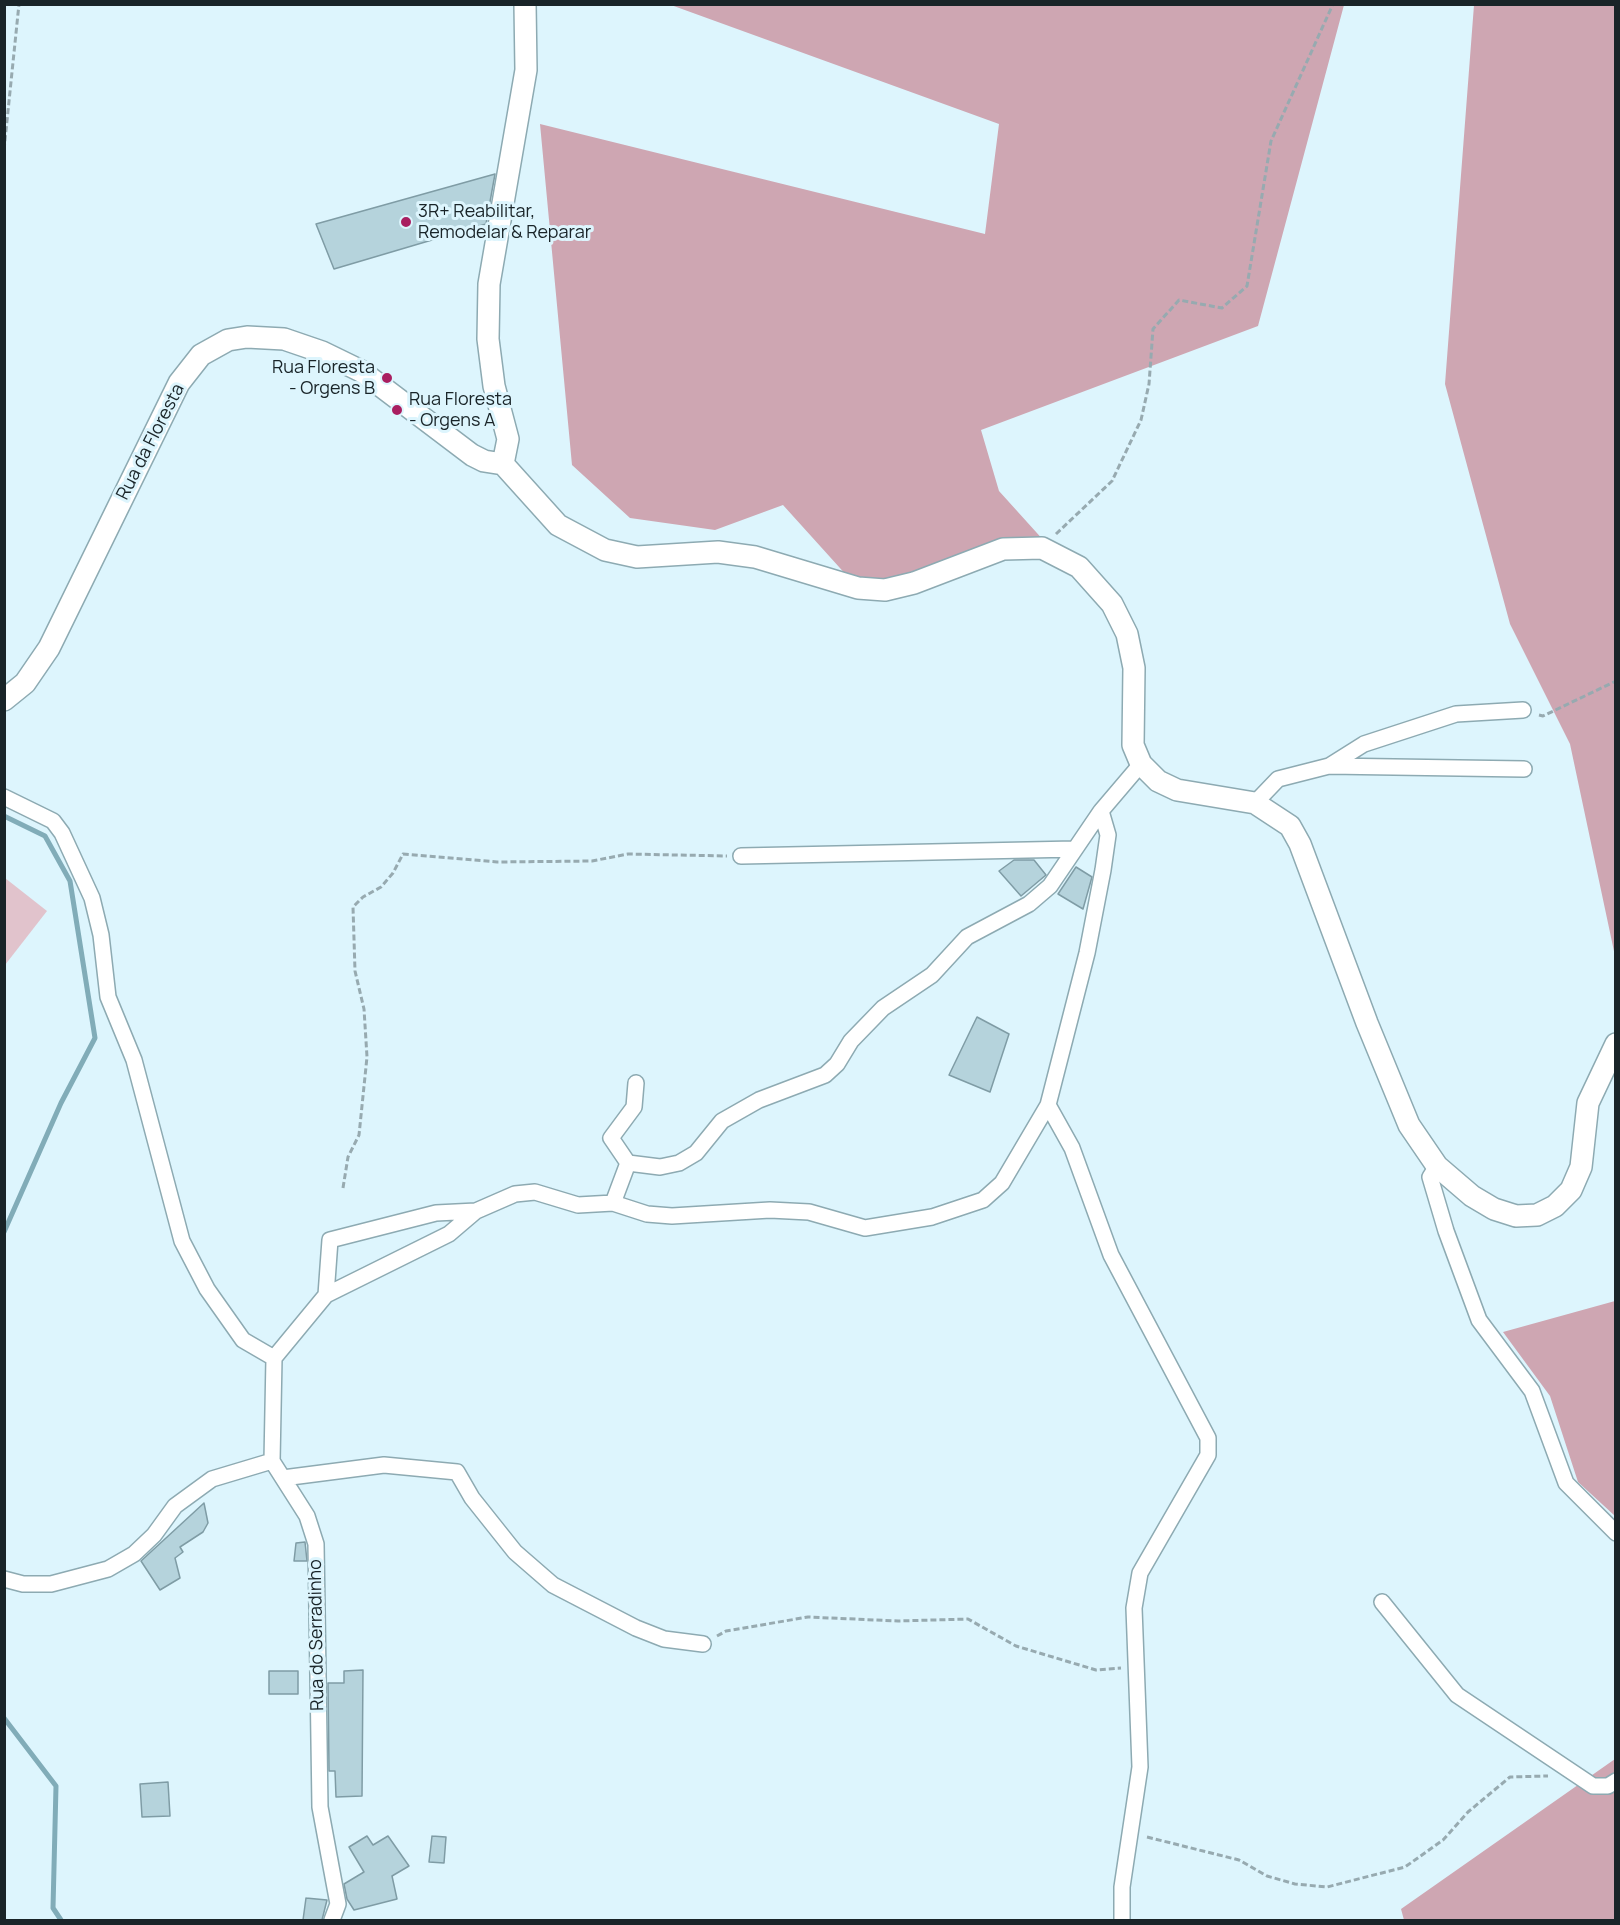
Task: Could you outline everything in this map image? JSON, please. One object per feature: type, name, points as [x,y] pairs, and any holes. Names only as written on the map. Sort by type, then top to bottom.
[{"type":"street","points":[[525,4],[526,70],[489,284],[488,339],[494,386],[508,439],[503,464],[558,525],[605,550],[637,557],[718,552],[755,556],[858,588],[885,590],[914,583],[1003,549],[1042,548],[1079,567],[1112,604],[1127,634],[1134,668],[1133,745],[1141,764],[1158,781],[1177,790],[1255,803],[1290,826],[1300,844],[1367,1023],[1409,1125],[1437,1166],[1472,1196],[1494,1209],[1516,1216],[1537,1215],[1556,1206],[1570,1190],[1581,1167],[1588,1103],[1616,1044]]},
{"type":"street","name":"Rua da Floresta","points":[[4,700],[24,683],[49,648],[179,383],[201,355],[228,340],[247,337],[284,339],[322,352],[361,371],[472,455],[484,461],[503,464]]},
{"type":"street","points":[[1329,766],[1364,744],[1456,714],[1523,710]]},
{"type":"street","points":[[636,1083],[634,1107],[611,1138],[628,1163],[660,1167],[679,1163],[696,1154],[722,1121],[759,1100],[825,1075],[837,1064],[851,1041],[883,1008],[932,975],[967,937],[1029,904],[1050,886],[1101,811],[1141,764]]},
{"type":"street","points":[[1255,803],[1278,779],[1329,766],[1524,769]]},
{"type":"street","points":[[4,797],[53,821],[62,834],[92,898],[101,935],[108,997],[134,1060],[182,1241],[207,1289],[243,1340],[274,1358]]},
{"type":"street","points":[[6,1580],[23,1584],[51,1584],[108,1569],[134,1554],[154,1535],[176,1506],[212,1479],[272,1461],[274,1358],[326,1294],[449,1234],[476,1211],[515,1194],[536,1192],[578,1205],[614,1203],[647,1214],[672,1216],[770,1210],[809,1212],[865,1228],[933,1217],[983,1200],[1002,1183],[1048,1105],[1087,953],[1103,870],[1108,835],[1101,811]]},
{"type":"street","points":[[741,856],[1075,849]]},
{"type":"street","points":[[1048,1105],[1072,1148],[1111,1255],[1208,1438],[1208,1455],[1140,1573],[1134,1608],[1140,1767],[1122,1887],[1122,1920]]},
{"type":"street","points":[[614,1203],[628,1163]]},
{"type":"street","points":[[1437,1166],[1430,1177],[1446,1231],[1479,1320],[1532,1391],[1566,1483],[1616,1533]]},
{"type":"street","points":[[326,1294],[330,1240],[436,1213],[476,1211]]},
{"type":"street","name":"Rua do Serradinho","points":[[272,1461],[307,1516],[316,1544],[320,1807],[338,1904],[332,1920]]},
{"type":"street","points":[[283,1478],[384,1465],[457,1472],[472,1498],[515,1552],[553,1585],[636,1628],[664,1639],[702,1644]]},
{"type":"street","points":[[1382,1602],[1457,1695],[1593,1786],[1608,1786],[1616,1781]]},
{"type":"path","points":[[4,150],[19,4]]},
{"type":"path","points":[[1042,548],[1112,481],[1141,420],[1149,384],[1153,329],[1179,300],[1222,308],[1247,286],[1271,141],[1334,4]]},
{"type":"path","points":[[1523,710],[1543,716],[1616,681]]},
{"type":"path","points":[[343,1188],[348,1157],[359,1135],[367,1057],[364,1009],[355,971],[352,907],[363,897],[381,887],[393,873],[403,854],[497,862],[592,861],[628,854],[741,856]]},
{"type":"path","points":[[702,1644],[726,1631],[808,1617],[898,1621],[968,1619],[1016,1646],[1096,1670],[1137,1667]]},
{"type":"path","points":[[1131,1832],[1239,1860],[1267,1876],[1295,1884],[1327,1887],[1405,1867],[1443,1840],[1468,1812],[1510,1778],[1522,1775],[1552,1776]]},
{"type":"shaded area","points":[[671,5],[1344,5],[1258,326],[981,430],[999,491],[1055,553],[1042,548],[858,588],[783,505],[715,530],[630,518],[572,465],[540,124],[985,234],[999,124]]},
{"type":"shaded area","points":[[1474,5],[1615,5],[1615,956],[1570,744],[1510,624],[1445,384]]},
{"type":"shaded area","points":[[5,878],[47,911],[5,965]]},
{"type":"shaded area","points":[[1616,1301],[1615,1516],[1578,1482],[1550,1396],[1503,1332]]},
{"type":"shaded area","points":[[1615,1759],[1615,1920],[1404,1920],[1401,1909]]},
{"type":"building","name":"3R+ Reabilitar, Remodelar & Reparar","points":[[495,174],[486,224],[334,269],[316,224]]},
{"type":"building","points":[[1014,860],[1034,860],[1046,875],[1021,896],[999,871]]},
{"type":"building","points":[[1076,867],[1092,877],[1083,909],[1058,894]]},
{"type":"building","points":[[977,1017],[1009,1034],[990,1092],[949,1075]]},
{"type":"building","points":[[204,1503],[208,1523],[203,1532],[180,1547],[183,1552],[175,1558],[180,1578],[160,1590],[141,1561]]},
{"type":"building","points":[[305,1542],[307,1561],[294,1561],[296,1543]]},
{"type":"building","points":[[363,1670],[362,1796],[336,1797],[335,1771],[329,1771],[328,1683],[344,1683],[344,1671]]},
{"type":"building","points":[[269,1671],[298,1671],[298,1694],[269,1694]]},
{"type":"building","points":[[168,1782],[170,1816],[142,1817],[140,1784]]},
{"type":"building","points":[[367,1836],[373,1845],[388,1836],[409,1866],[392,1876],[397,1899],[354,1910],[347,1899],[344,1884],[364,1872],[349,1847]]},
{"type":"building","points":[[432,1836],[446,1837],[444,1863],[429,1862]]},
{"type":"building","points":[[306,1898],[327,1900],[322,1920],[303,1920]]},
{"type":"waterway","points":[[4,816],[45,836],[70,881],[95,1038],[61,1103],[4,1232]]},
{"type":"waterway","points":[[4,1718],[56,1786],[53,1908],[61,1920]]},
{"type":"place","name":"3R+ Reabilitar, Remodelar & Reparar","points":[[406,222]]},
{"type":"place","name":"Rua Floresta - Orgens B","points":[[387,378]]},
{"type":"place","name":"Rua Floresta - Orgens A","points":[[397,410]]}]
